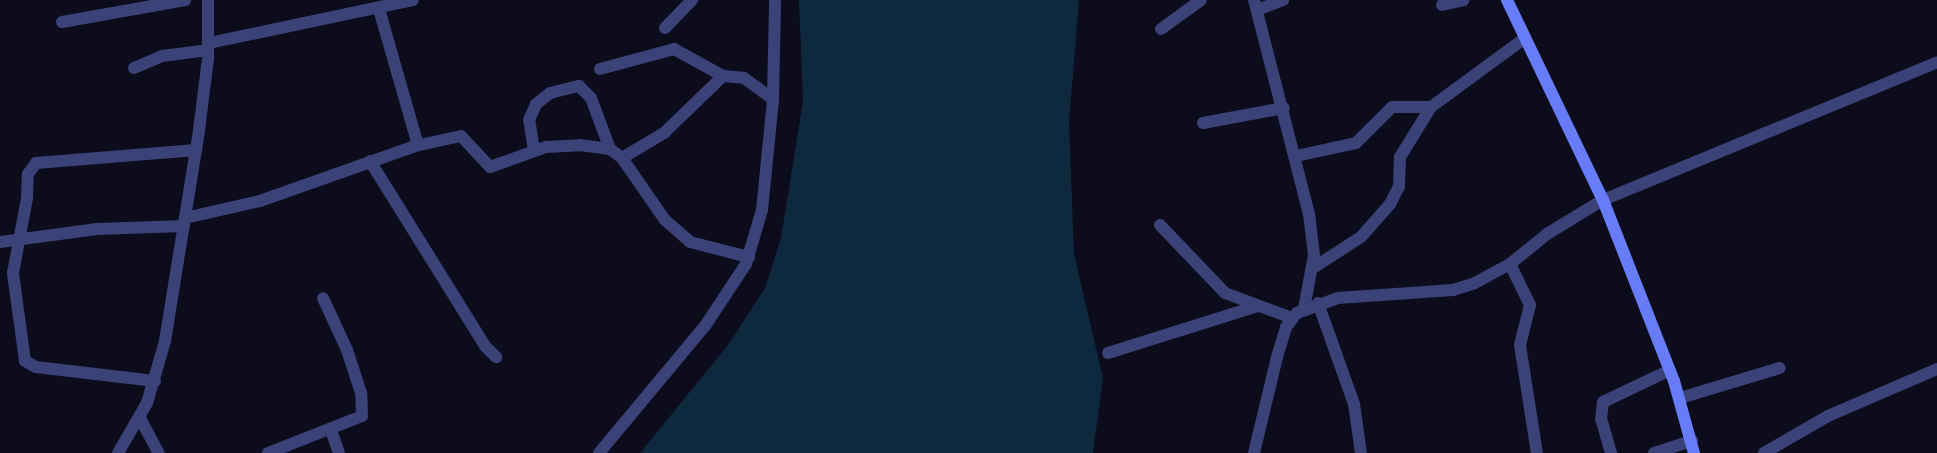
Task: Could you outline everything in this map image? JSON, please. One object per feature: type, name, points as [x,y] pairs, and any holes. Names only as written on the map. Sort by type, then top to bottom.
[{"type":"main road","points":[[1507,0],[1603,200],[1670,370],[1693,447]]},
{"type":"street","points":[[62,22],[185,0]]},
{"type":"street","points":[[118,453],[140,418],[155,381],[196,150],[208,47],[208,0]]},
{"type":"street","points":[[134,68],[162,56],[413,0]]},
{"type":"street","points":[[665,28],[692,0]]},
{"type":"street","points":[[599,453],[720,307],[749,257],[762,210],[773,99],[775,0]]},
{"type":"street","points":[[1161,29],[1201,0]]},
{"type":"street","points":[[1283,0],[1255,5],[1284,108],[1311,224],[1313,268],[1304,309]]},
{"type":"street","points":[[1442,5],[1463,0]]},
{"type":"street","points":[[379,9],[417,145]]},
{"type":"street","points":[[1313,268],[1361,237],[1390,204],[1399,186],[1400,157],[1431,107],[1525,38]]},
{"type":"street","points":[[600,69],[674,49],[723,76],[744,78],[773,99]]},
{"type":"street","points":[[1254,453],[1263,405],[1292,318],[1304,309],[1318,303],[1368,294],[1453,290],[1489,277],[1510,264],[1547,234],[1603,200],[1937,62]]},
{"type":"street","points":[[622,158],[664,133],[723,76]]},
{"type":"street","points":[[534,150],[531,111],[550,93],[579,86],[591,98],[610,149]]},
{"type":"street","points":[[1296,156],[1356,143],[1392,107],[1431,107]]},
{"type":"street","points":[[1203,123],[1284,108]]},
{"type":"street","points":[[0,242],[97,229],[184,222],[260,201],[417,145],[461,136],[490,167],[534,150],[580,144],[610,149],[622,158],[655,208],[690,242],[749,257]]},
{"type":"street","points":[[155,381],[28,364],[15,302],[13,273],[31,165],[196,150]]},
{"type":"street","points":[[370,161],[485,346],[496,357]]},
{"type":"street","points":[[1160,225],[1211,280],[1236,299],[1292,318]]},
{"type":"street","points":[[1510,264],[1530,305],[1520,345],[1537,453]]},
{"type":"street","points":[[268,453],[358,419],[363,411],[347,350],[323,298]]},
{"type":"street","points":[[1318,303],[1354,404],[1361,453]]},
{"type":"street","points":[[1108,353],[1258,306]]},
{"type":"street","points":[[1680,398],[1780,368]]},
{"type":"street","points":[[1764,453],[1836,413],[1937,369]]},
{"type":"street","points":[[1611,453],[1599,412],[1603,402],[1670,370]]},
{"type":"street","points":[[140,418],[159,453]]},
{"type":"street","points":[[331,430],[339,453]]},
{"type":"street","points":[[1654,453],[1693,447]]},
{"type":"water","points":[[799,0],[1079,0],[1069,122],[1074,254],[1103,378],[1093,453],[640,453],[728,345],[765,288],[781,238],[803,101]]}]
